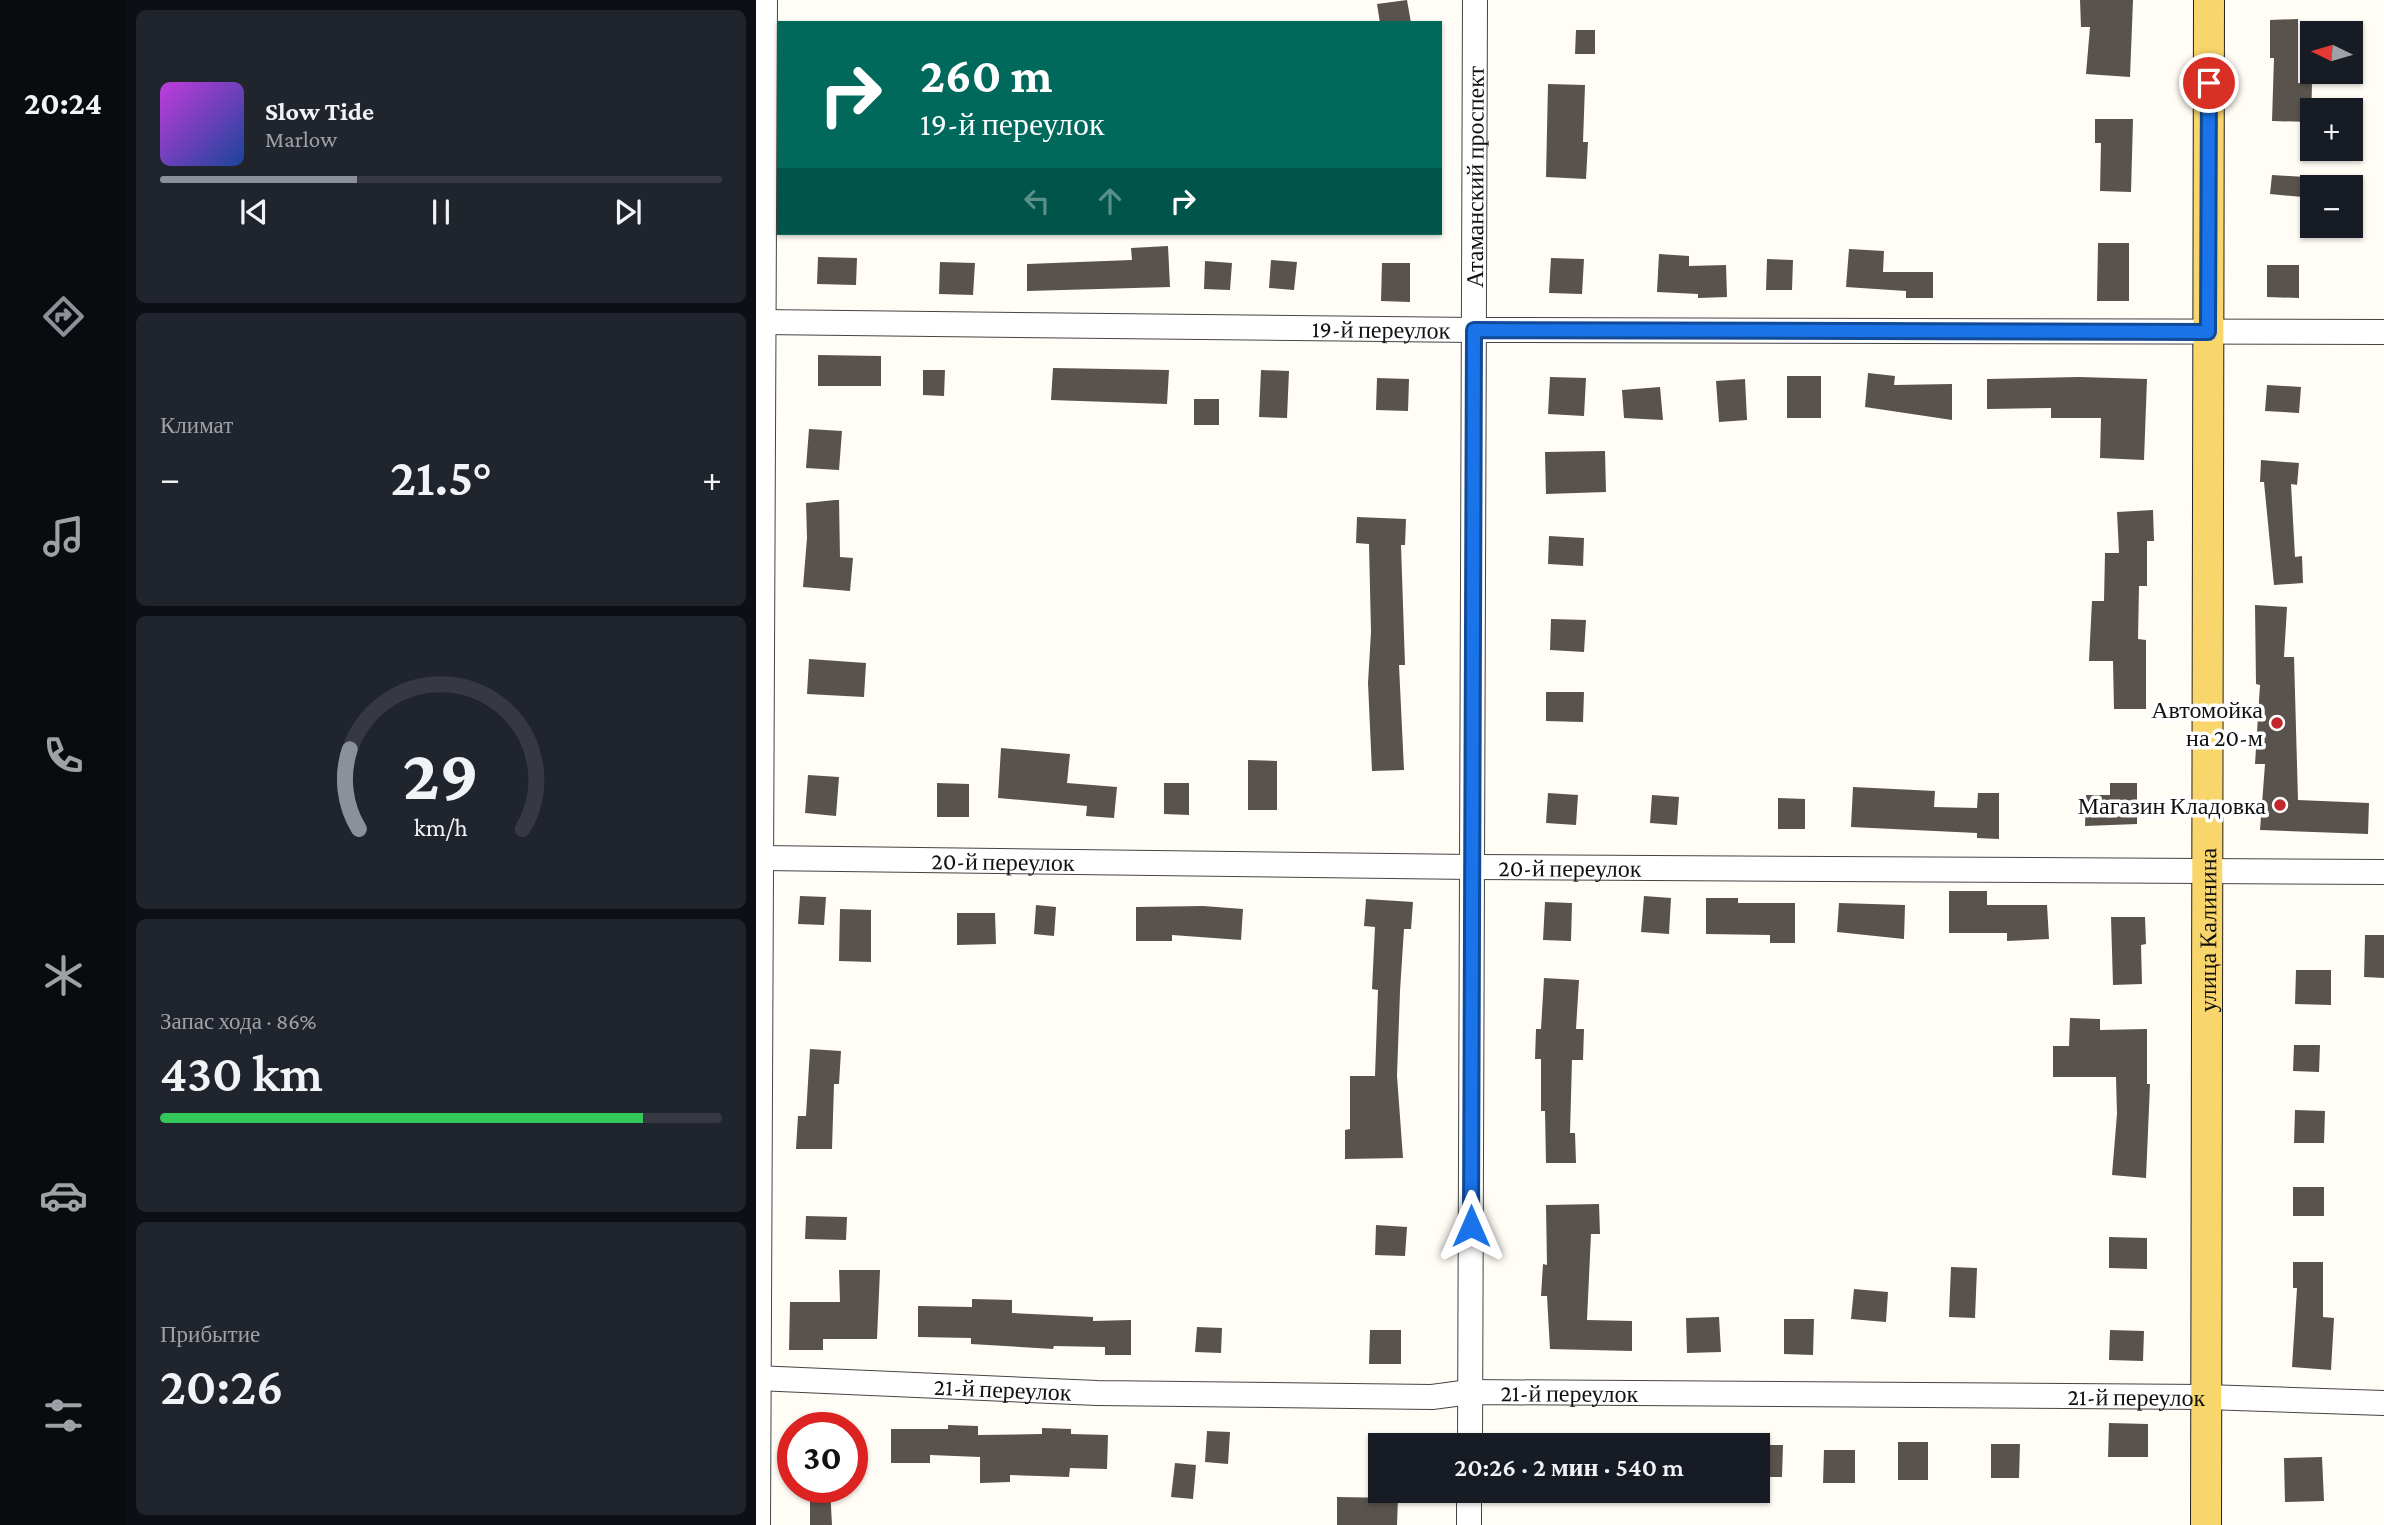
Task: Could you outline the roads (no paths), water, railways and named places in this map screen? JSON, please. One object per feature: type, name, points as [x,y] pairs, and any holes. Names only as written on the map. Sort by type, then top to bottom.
[{"type":"main road","name":"улица Калинина","points":[[2206,1525],[2209,0]]},
{"type":"street","points":[[758,1525],[760,322],[765,0]]},
{"type":"street","name":"Атаманский проспект","points":[[1470,1433],[1475,0]]},
{"type":"street","name":"19-й переулок","points":[[760,322],[1474,330],[2384,332]]},
{"type":"street","name":"20-й переулок","points":[[759,858],[1472,867],[2384,872]]},
{"type":"street","name":"21-й переулок","points":[[757,1378],[1097,1393],[1432,1397],[1470,1392],[2206,1397],[2384,1403]]},
{"type":"street","points":[[1469,1503],[1469,1525]]},
{"type":"place","name":"Автомойка на 20-м","points":[[2277,723]]},
{"type":"place","name":"Магазин Кладовка","points":[[2280,805]]}]
